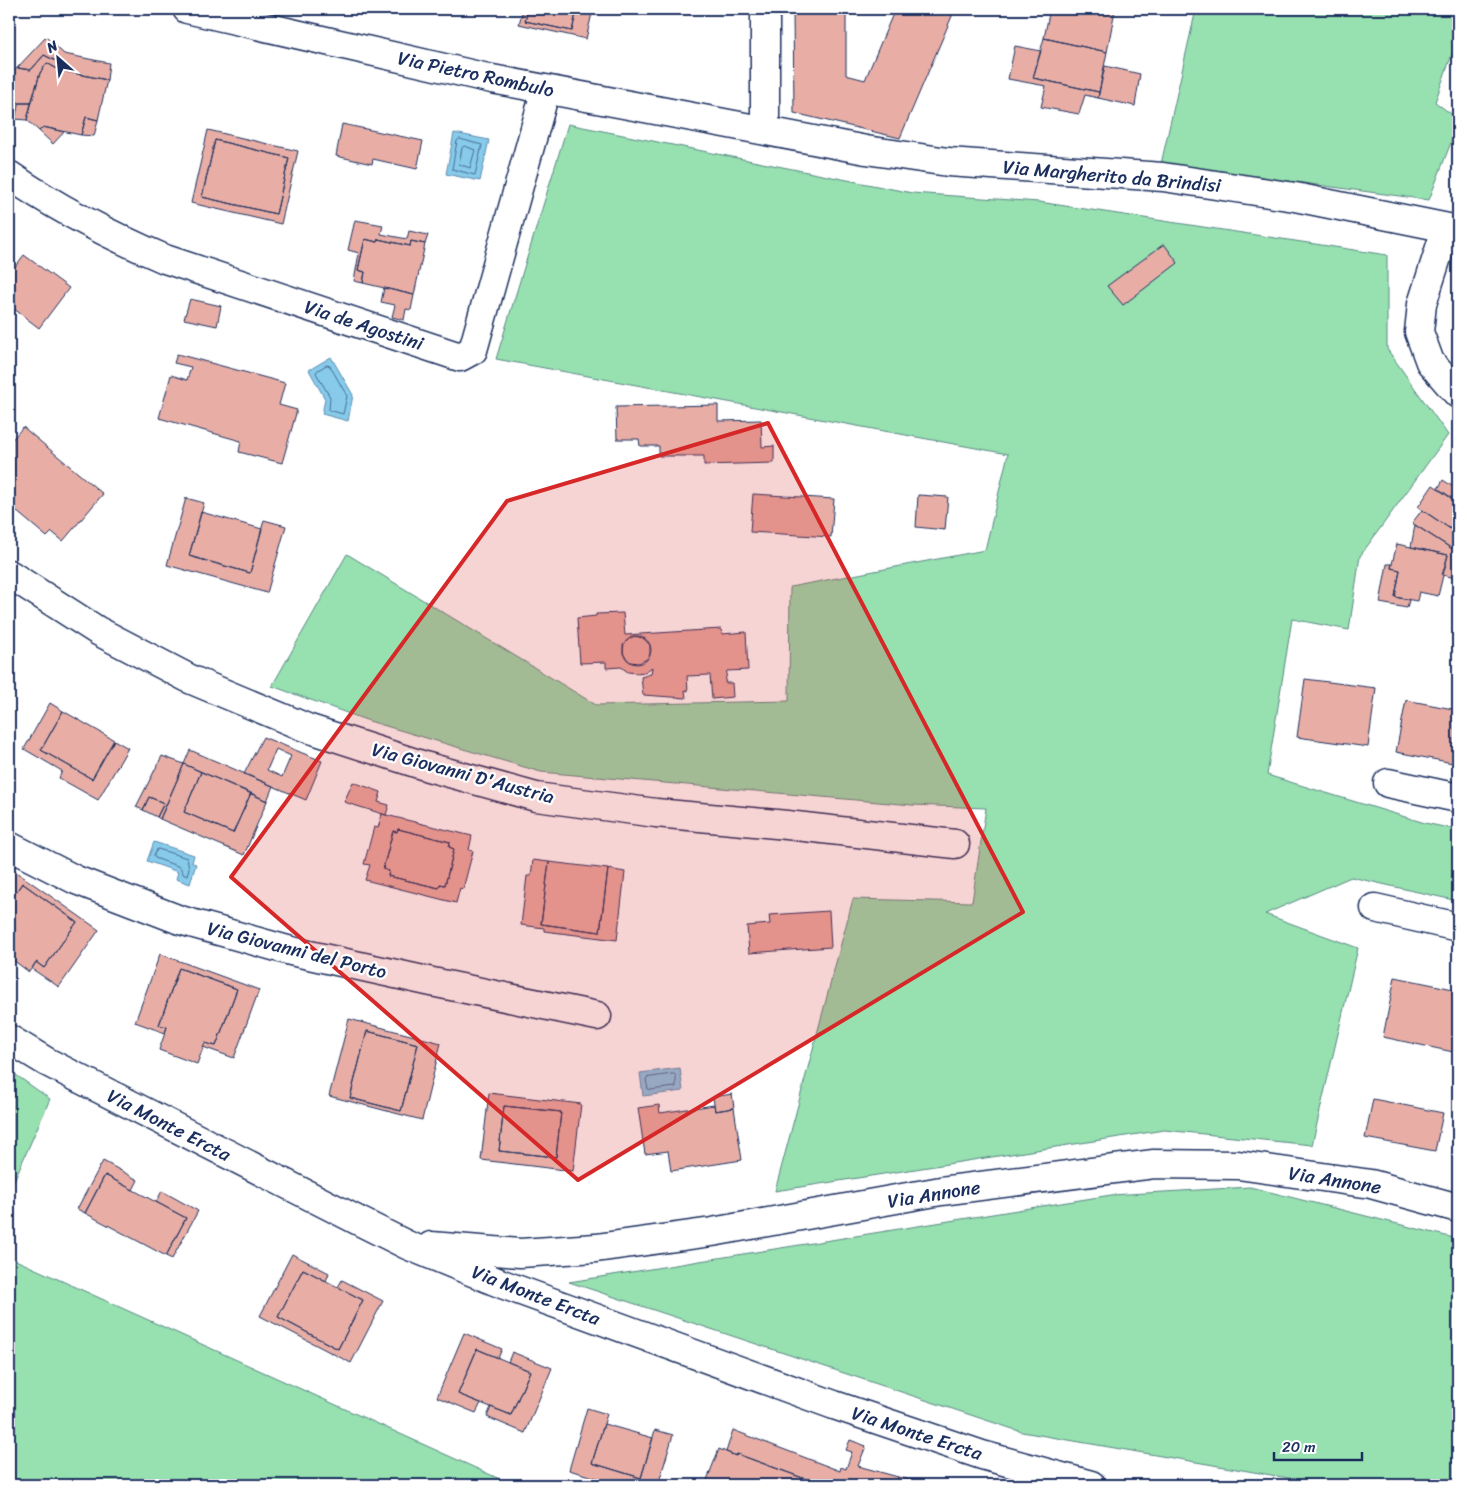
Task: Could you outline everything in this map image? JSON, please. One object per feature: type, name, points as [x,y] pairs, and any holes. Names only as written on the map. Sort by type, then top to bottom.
[{"type":"street","name":"Via Pietro Rombulo","points":[[188,9],[483,77],[765,130]]},
{"type":"street","points":[[765,9],[765,130]]},
{"type":"street","name":"Via de Agostini","points":[[9,175],[38,196],[125,242],[165,260],[460,357],[473,350],[476,342],[546,89]]},
{"type":"street","name":"Via Margherito da Brindisi","points":[[765,130],[866,150],[948,162],[1154,176],[1220,185],[1295,197],[1452,230]]},
{"type":"street","points":[[1452,230],[1422,304],[1419,332],[1430,362],[1458,394]]},
{"type":"street","name":"Via Giovanni D'Austria","points":[[9,574],[98,631],[192,680],[307,728],[428,767],[536,797],[656,813],[955,844]]},
{"type":"street","points":[[1388,783],[1458,798]]},
{"type":"street","name":"Via Giovanni del Porto","points":[[9,846],[76,880],[180,920],[291,950],[432,982],[597,1016]]},
{"type":"street","points":[[1375,908],[1458,927]]},
{"type":"street","name":"Via Monte Ercta","points":[[9,1039],[47,1062],[408,1244],[502,1284],[834,1405],[982,1454],[1091,1485]]},
{"type":"street","name":"Via Annone","points":[[408,1244],[520,1253],[596,1248],[712,1232],[941,1191],[1154,1164],[1238,1165],[1352,1181],[1372,1184],[1458,1208]]},
{"type":"highlighted area","points":[[768,423],[1023,912],[578,1180],[231,877],[507,501]]},
{"type":"green space","points":[[1196,9],[1458,9],[1458,37],[1435,102],[1458,119],[1458,124],[1429,200],[1161,164]]},
{"type":"green space","points":[[568,124],[912,193],[1039,202],[1387,255],[1387,349],[1448,435],[1360,556],[1349,630],[1292,619],[1267,775],[1425,823],[1458,830],[1458,901],[1351,877],[1265,914],[1358,948],[1312,1145],[1164,1130],[775,1191],[853,899],[972,902],[986,808],[912,805],[541,772],[369,721],[272,686],[347,554],[596,705],[789,701],[790,587],[985,550],[1008,454],[496,359]]},
{"type":"green space","points":[[9,1070],[50,1099],[9,1192]]},
{"type":"green space","points":[[1250,1187],[1458,1239],[1458,1485],[1329,1485],[1022,1432],[569,1282],[1111,1195]]},
{"type":"green space","points":[[9,1257],[513,1485],[9,1485]]},
{"type":"water","points":[[454,133],[489,140],[480,181],[446,174]]},
{"type":"water","points":[[331,357],[353,395],[348,421],[322,414],[325,399],[309,370]]},
{"type":"water","points":[[154,842],[194,855],[192,863],[196,864],[190,884],[176,879],[178,872],[147,861]]},
{"type":"water","points":[[680,1068],[683,1091],[643,1096],[640,1073]]},
{"type":"building","points":[[523,9],[528,9],[525,21],[572,31],[577,9],[593,9],[586,39],[519,24]]},
{"type":"building","points":[[528,9],[577,9],[572,31],[525,21]]},
{"type":"building","points":[[793,9],[846,9],[846,75],[865,80],[895,9],[955,9],[900,138],[794,113]]},
{"type":"building","points":[[1050,9],[1115,10],[1107,52],[1044,38]]},
{"type":"building","points":[[46,37],[64,54],[109,63],[107,80],[59,70],[62,64],[44,55],[31,70],[17,68]]},
{"type":"building","points":[[1044,38],[1107,52],[1099,92],[1033,78]]},
{"type":"building","points":[[1015,46],[1041,51],[1033,78],[1099,92],[1098,98],[1085,95],[1079,114],[1041,107],[1046,86],[1008,79]]},
{"type":"building","points":[[44,55],[62,64],[59,70],[47,63],[40,73],[31,103],[19,103],[9,93],[9,77],[17,68],[31,70]]},
{"type":"building","points":[[47,63],[59,70],[107,80],[98,120],[86,117],[81,135],[43,127],[39,131],[27,120],[40,73]]},
{"type":"building","points":[[1105,66],[1140,74],[1135,106],[1098,98]]},
{"type":"building","points":[[19,103],[31,103],[27,120],[15,119]]},
{"type":"building","points":[[86,117],[98,120],[94,136],[81,135]]},
{"type":"building","points":[[342,124],[423,141],[417,169],[373,159],[372,164],[336,156]]},
{"type":"building","points":[[43,127],[64,132],[53,144],[39,131]]},
{"type":"building","points":[[208,130],[298,151],[281,224],[191,203]],"holes":[[[215,140],[289,158],[276,214],[202,197]]]},
{"type":"building","points":[[215,140],[289,158],[276,214],[202,197]]},
{"type":"building","points":[[355,220],[383,225],[381,234],[407,239],[409,231],[428,235],[425,244],[411,241],[410,246],[378,239],[377,242],[365,239],[358,270],[365,272],[363,283],[354,281],[359,253],[348,250]]},
{"type":"building","points":[[365,239],[377,242],[378,239],[410,246],[411,241],[425,244],[414,295],[363,283],[365,272],[358,270]]},
{"type":"building","points":[[1164,244],[1178,263],[1123,305],[1107,286]]},
{"type":"building","points":[[24,255],[69,288],[39,328],[9,305],[9,264],[14,268]]},
{"type":"building","points":[[384,288],[414,295],[411,310],[406,309],[404,320],[392,317],[395,305],[381,302]]},
{"type":"building","points":[[190,299],[221,306],[217,326],[184,319]]},
{"type":"building","points":[[177,354],[285,383],[279,405],[297,410],[282,463],[239,452],[241,441],[159,418],[171,375],[187,380],[191,367],[174,363]]},
{"type":"building","points":[[718,405],[718,421],[761,420],[762,447],[774,446],[774,463],[704,465],[704,456],[659,456],[659,446],[640,446],[639,439],[617,439],[616,407]]},
{"type":"building","points":[[23,427],[103,494],[63,541],[52,532],[47,537],[9,505],[9,443]]},
{"type":"building","points":[[1443,480],[1458,490],[1458,503],[1438,489]]},
{"type":"building","points":[[1433,485],[1458,502],[1458,534],[1418,507]]},
{"type":"building","points":[[753,494],[834,499],[831,537],[750,532]]},
{"type":"building","points":[[918,495],[948,497],[945,530],[916,527]]},
{"type":"building","points":[[186,498],[204,503],[189,556],[250,573],[264,520],[286,526],[267,593],[167,565]]},
{"type":"building","points":[[1422,510],[1458,534],[1457,552],[1412,523]]},
{"type":"building","points":[[201,512],[262,529],[250,573],[189,556]]},
{"type":"building","points":[[1415,525],[1457,552],[1458,550],[1458,572],[1456,578],[1442,575],[1448,555],[1411,547]]},
{"type":"building","points":[[1397,544],[1448,555],[1438,596],[1419,592],[1417,601],[1395,597],[1400,570],[1391,568]]},
{"type":"building","points":[[1387,564],[1392,564],[1391,568],[1400,570],[1395,597],[1409,600],[1407,608],[1380,603]]},
{"type":"building","points":[[623,613],[625,635],[721,629],[722,634],[746,632],[748,670],[727,671],[725,683],[732,683],[733,697],[712,699],[710,675],[687,676],[688,691],[685,690],[686,698],[643,695],[641,677],[651,674],[652,667],[645,672],[636,673],[628,672],[621,667],[606,668],[606,662],[580,663],[577,618],[596,616],[596,614]],"holes":[[[634,636],[643,638],[650,645],[650,654],[647,659],[639,663],[630,662],[623,654],[623,645]]]},
{"type":"building","points":[[637,636],[647,640],[651,650],[647,660],[637,664],[627,660],[623,650],[627,640]]},
{"type":"building","points":[[1305,679],[1376,688],[1368,747],[1297,737]]},
{"type":"building","points":[[1406,700],[1458,710],[1458,764],[1396,752]]},
{"type":"building","points":[[50,703],[63,711],[41,750],[92,779],[114,740],[128,748],[98,800],[59,778],[62,771],[24,749]]},
{"type":"building","points":[[63,711],[114,740],[92,779],[41,750]]},
{"type":"building","points":[[263,737],[322,761],[306,800],[244,774]],"holes":[[[276,749],[291,756],[282,777],[267,770]]]},
{"type":"building","points":[[190,750],[273,786],[267,801],[184,764]]},
{"type":"building","points":[[162,756],[184,764],[160,819],[157,817],[164,803],[149,797],[143,810],[136,807]]},
{"type":"building","points":[[184,764],[201,772],[184,812],[233,833],[251,793],[267,801],[244,855],[160,819]]},
{"type":"building","points":[[201,772],[251,793],[233,833],[184,812]]},
{"type":"building","points":[[353,782],[381,792],[378,802],[389,805],[386,815],[344,802]]},
{"type":"building","points":[[149,797],[164,803],[157,817],[143,810]]},
{"type":"building","points":[[382,814],[472,836],[469,850],[473,851],[463,889],[460,888],[456,903],[365,880],[370,865],[364,864],[374,827],[378,828]],"holes":[[[398,829],[450,842],[449,847],[454,849],[445,885],[440,884],[439,888],[388,876],[389,871],[383,869],[393,831],[397,832]]]},
{"type":"building","points":[[398,829],[450,842],[449,847],[454,849],[445,885],[440,884],[439,888],[388,876],[389,871],[383,869],[393,831],[397,832]]},
{"type":"building","points":[[533,860],[549,862],[541,924],[600,932],[608,869],[625,872],[617,940],[544,931],[544,928],[521,925],[527,876],[531,876]]},
{"type":"building","points":[[549,862],[608,869],[600,932],[541,924]]},
{"type":"building","points":[[9,867],[99,930],[59,987],[32,969],[36,962],[44,968],[77,922],[22,883],[9,903]]},
{"type":"building","points":[[22,883],[77,922],[44,968],[36,962],[29,972],[9,957],[9,903]]},
{"type":"building","points":[[829,911],[831,947],[749,953],[747,926],[770,924],[769,915]]},
{"type":"building","points":[[160,954],[259,990],[234,1058],[203,1047],[205,1043],[216,1046],[237,989],[179,968],[159,1025],[167,1027],[165,1033],[135,1022]]},
{"type":"building","points":[[179,968],[237,989],[216,1046],[205,1043],[197,1064],[159,1050],[167,1027],[159,1025]]},
{"type":"building","points":[[1395,977],[1458,990],[1458,1053],[1383,1037]]},
{"type":"building","points":[[349,1019],[441,1043],[422,1120],[329,1096]],"holes":[[[367,1031],[418,1044],[401,1111],[350,1098]]]},
{"type":"building","points":[[367,1031],[418,1044],[401,1111],[350,1098]]},
{"type":"building","points":[[489,1093],[581,1104],[573,1171],[481,1160]],"holes":[[[504,1106],[561,1112],[556,1157],[499,1151]]]},
{"type":"building","points":[[732,1094],[734,1108],[715,1111],[713,1097]]},
{"type":"building","points":[[1373,1099],[1443,1113],[1435,1151],[1365,1138]]},
{"type":"building","points":[[659,1105],[660,1113],[714,1105],[715,1111],[734,1108],[742,1160],[671,1171],[668,1151],[645,1154],[638,1108]]},
{"type":"building","points":[[504,1106],[561,1112],[556,1157],[499,1151]]},
{"type":"building","points":[[103,1161],[138,1180],[133,1190],[105,1175],[85,1213],[77,1209]]},
{"type":"building","points":[[105,1175],[186,1218],[166,1256],[85,1213]]},
{"type":"building","points":[[162,1191],[198,1211],[172,1259],[166,1256],[186,1218],[156,1202]]},
{"type":"building","points":[[292,1254],[329,1273],[326,1281],[303,1269],[278,1317],[338,1349],[363,1300],[338,1287],[342,1280],[383,1301],[351,1363],[260,1316]]},
{"type":"building","points":[[303,1269],[363,1300],[338,1349],[278,1317]]},
{"type":"building","points":[[464,1333],[502,1349],[498,1358],[477,1349],[458,1394],[481,1403],[476,1413],[437,1397]]},
{"type":"building","points":[[477,1349],[530,1371],[511,1415],[458,1394]]},
{"type":"building","points":[[512,1352],[552,1368],[525,1433],[487,1417],[491,1407],[511,1415],[530,1371],[508,1362]]},
{"type":"building","points":[[587,1408],[607,1414],[592,1463],[641,1478],[655,1430],[673,1435],[658,1485],[621,1485],[569,1470]]},
{"type":"building","points":[[604,1424],[653,1438],[641,1478],[592,1463]]},
{"type":"building","points":[[733,1430],[840,1471],[841,1467],[846,1469],[852,1452],[846,1450],[850,1440],[866,1446],[858,1466],[898,1477],[896,1485],[809,1485],[811,1481],[737,1454],[736,1456],[726,1452]]},
{"type":"building","points":[[719,1449],[811,1481],[809,1485],[705,1485]]},
{"type":"building","points":[[898,1477],[915,1481],[914,1485],[896,1485]]}]
